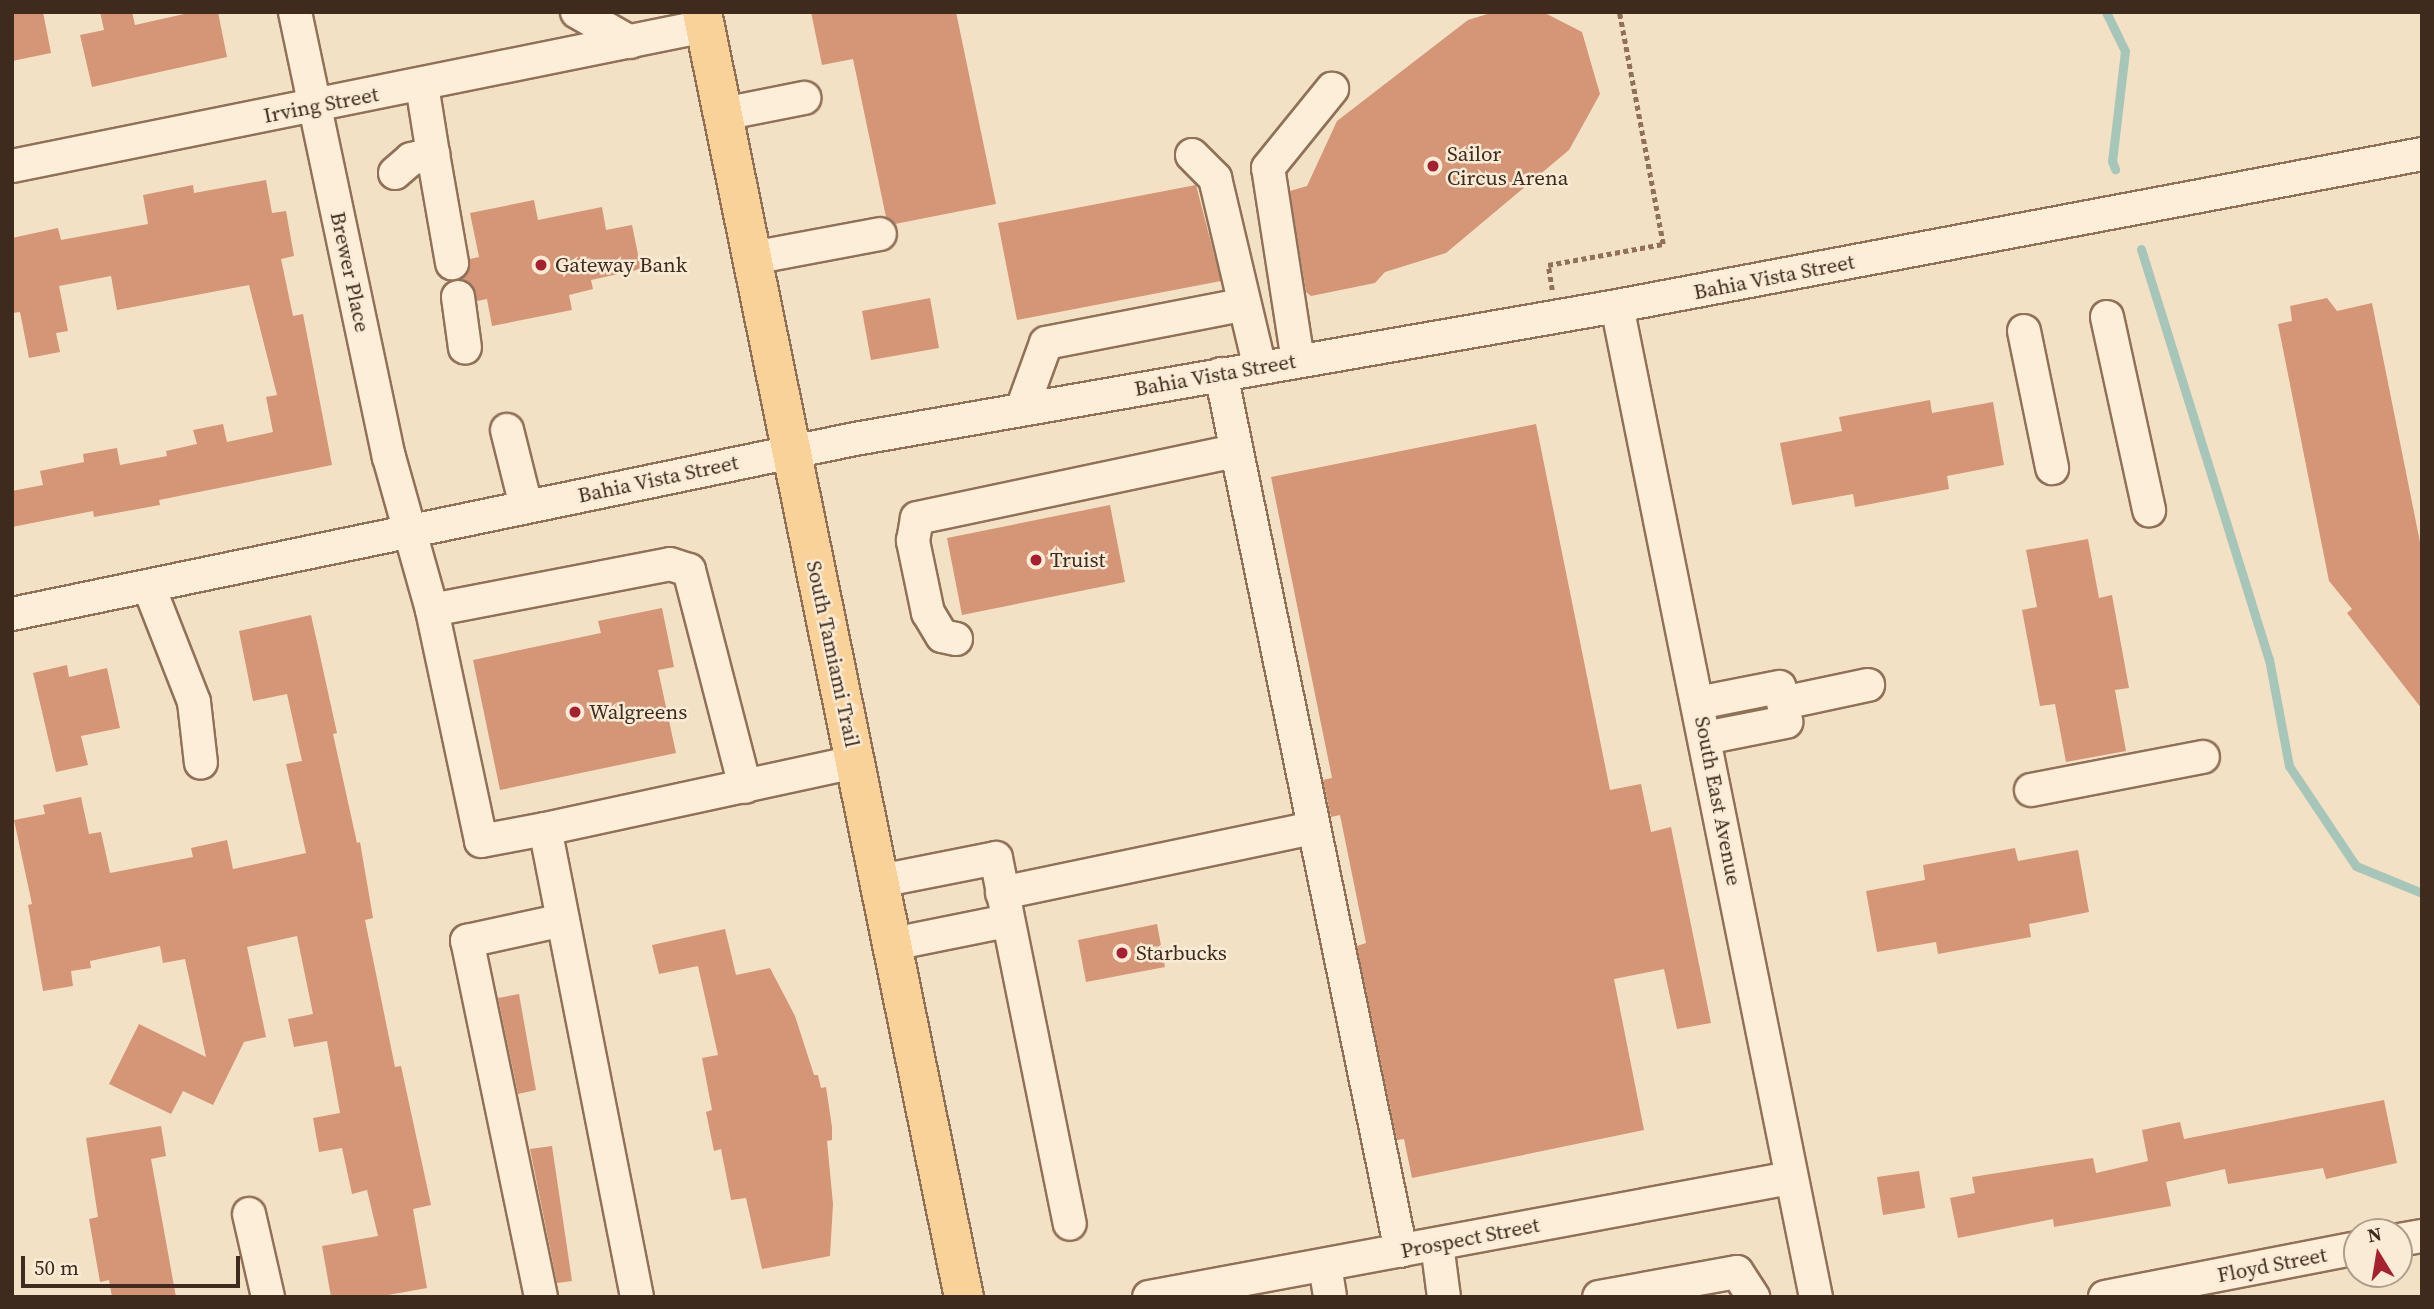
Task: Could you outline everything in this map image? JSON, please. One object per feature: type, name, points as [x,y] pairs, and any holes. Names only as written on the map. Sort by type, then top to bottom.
[{"type":"main road","name":"South Tamiami Trail","points":[[703,19],[964,1297]]},
{"type":"street","name":"Brewer Place","points":[[295,12],[407,532],[432,610],[481,841],[545,829]]},
{"type":"street","points":[[577,12],[630,42]]},
{"type":"street","name":"Irving Street","points":[[12,166],[630,42],[703,19]]},
{"type":"street","points":[[422,85],[452,263]]},
{"type":"street","points":[[1298,361],[1268,168],[1332,89]]},
{"type":"street","points":[[723,114],[804,98]]},
{"type":"street","points":[[395,173],[411,159],[433,154]]},
{"type":"street","name":"Bahia Vista Street","points":[[12,614],[792,451],[1617,306],[2422,154]]},
{"type":"street","points":[[1192,155],[1215,178],[1242,305],[1260,368]]},
{"type":"street","points":[[752,258],[880,234]]},
{"type":"street","points":[[458,296],[465,348]]},
{"type":"street","points":[[1022,409],[1046,343],[1242,305]]},
{"type":"street","name":"South East Avenue","points":[[1617,306],[1816,1297]]},
{"type":"street","points":[[2107,317],[2149,510]]},
{"type":"street","points":[[2024,331],[2052,468]]},
{"type":"street","points":[[1221,374],[1401,1251]]},
{"type":"street","points":[[508,430],[526,506]]},
{"type":"street","points":[[956,639],[942,636],[931,620],[913,541],[917,518],[1236,451]]},
{"type":"street","points":[[432,610],[670,564],[689,570],[744,787]]},
{"type":"street","points":[[149,587],[194,702],[201,763]]},
{"type":"street","points":[[1705,738],[1783,704],[1868,685]]},
{"type":"street","points":[[1698,703],[1783,704]]},
{"type":"street","points":[[2031,790],[2203,757]]},
{"type":"street","points":[[637,1297],[545,829],[855,762]]},
{"type":"street","points":[[892,944],[1005,907],[1314,828]]},
{"type":"street","points":[[880,881],[996,858],[1070,1224]]},
{"type":"street","points":[[541,1297],[467,941],[563,920]]},
{"type":"street","name":"Prospect Street","points":[[1149,1297],[1238,1289],[1325,1265],[1790,1178]]},
{"type":"street","points":[[249,1214],[268,1297]]},
{"type":"street","points":[[1437,1244],[1444,1297]]},
{"type":"street","name":"Floyd Street","points":[[2105,1297],[2343,1251]]},
{"type":"street","points":[[1325,1265],[1330,1297]]},
{"type":"street","points":[[1599,1297],[1737,1272],[1753,1297]]},
{"type":"path","points":[[1558,316],[1548,265],[1662,244],[1619,12]]},
{"type":"building","points":[[12,12],[43,12],[51,53],[12,61]]},
{"type":"building","points":[[100,12],[132,12],[135,25],[193,12],[218,12],[227,57],[92,87],[80,35],[104,30]]},
{"type":"building","points":[[811,12],[956,12],[996,204],[895,224],[886,217],[853,59],[822,65]]},
{"type":"building","name":"Sailor Circus Arena","points":[[1494,12],[1543,12],[1582,32],[1600,94],[1569,150],[1446,253],[1385,272],[1375,283],[1311,296],[1306,292],[1290,191],[1307,186],[1337,121],[1468,20]]},
{"type":"building","points":[[266,180],[272,213],[286,211],[294,256],[281,259],[293,316],[303,314],[332,465],[159,500],[160,505],[94,517],[93,511],[12,527],[12,491],[43,485],[40,471],[84,462],[83,454],[117,448],[120,465],[167,456],[166,451],[197,444],[193,430],[223,424],[227,442],[273,432],[266,397],[277,395],[249,285],[117,310],[111,276],[59,286],[68,331],[56,333],[60,352],[29,358],[20,312],[12,313],[12,238],[58,228],[61,240],[148,224],[143,195],[193,185],[194,193]]},
{"type":"building","points":[[1196,185],[1221,281],[1017,320],[998,223]]},
{"type":"building","name":"Gateway Bank","points":[[534,200],[538,220],[602,207],[606,230],[632,225],[641,269],[591,280],[593,289],[569,295],[572,310],[492,326],[487,299],[477,301],[472,285],[459,279],[469,270],[470,259],[479,257],[470,213]]},
{"type":"building","points":[[930,298],[939,348],[871,360],[862,311]]},
{"type":"building","points":[[2327,298],[2337,311],[2372,303],[2422,552],[2422,709],[2347,613],[2352,609],[2329,581],[2278,324],[2292,321],[2290,306]]},
{"type":"building","points":[[1930,400],[1932,413],[1993,402],[2004,465],[1947,476],[1949,489],[1855,507],[1853,494],[1792,505],[1780,443],[1842,431],[1839,417]]},
{"type":"building","points":[[1536,424],[1610,790],[1641,784],[1651,832],[1671,827],[1711,1023],[1677,1029],[1664,969],[1614,979],[1644,1130],[1412,1178],[1404,1139],[1397,1140],[1357,946],[1366,943],[1340,815],[1331,817],[1323,780],[1332,778],[1271,477]]},
{"type":"building","name":"Truist","points":[[1110,505],[1125,582],[962,615],[947,538]]},
{"type":"building","points":[[2088,539],[2099,598],[2112,595],[2129,688],[2115,690],[2126,751],[2066,762],[2055,704],[2040,706],[2022,610],[2037,607],[2026,550]]},
{"type":"building","name":"Walgreens","points":[[662,608],[674,667],[658,670],[676,753],[500,790],[473,660],[601,633],[598,621]]},
{"type":"building","points":[[311,615],[337,733],[333,734],[357,843],[360,842],[373,918],[365,920],[395,1067],[401,1066],[431,1205],[413,1209],[427,1288],[377,1297],[331,1297],[322,1246],[378,1236],[367,1190],[352,1194],[342,1148],[319,1152],[313,1118],[340,1113],[327,1041],[294,1047],[288,1019],[313,1014],[297,936],[247,947],[266,1037],[244,1042],[213,1105],[183,1091],[171,1114],[109,1084],[139,1024],[206,1057],[185,959],[163,963],[160,946],[90,961],[91,968],[71,971],[73,986],[43,991],[28,905],[32,904],[14,820],[45,814],[43,805],[81,797],[89,834],[101,832],[110,873],[193,857],[191,848],[227,840],[233,869],[306,853],[286,764],[302,761],[287,694],[253,701],[239,631]]},
{"type":"building","points":[[67,665],[69,677],[107,668],[120,728],[81,736],[88,765],[56,772],[33,673]]},
{"type":"building","points":[[2015,848],[2018,861],[2078,850],[2089,912],[2029,924],[2031,937],[1938,954],[1936,942],[1877,952],[1866,891],[1925,880],[1923,865]]},
{"type":"building","name":"Starbucks","points":[[1157,924],[1165,967],[1086,982],[1078,940]]},
{"type":"building","points":[[725,929],[736,975],[770,968],[795,1016],[814,1075],[818,1075],[821,1088],[826,1087],[832,1127],[832,1140],[827,1141],[833,1204],[830,1256],[762,1269],[746,1198],[731,1200],[721,1149],[714,1151],[706,1112],[712,1110],[702,1058],[718,1055],[698,966],[659,974],[652,945]]},
{"type":"building","points":[[519,994],[536,1090],[518,1094],[498,998]]},
{"type":"building","points":[[2384,1100],[2397,1163],[2326,1179],[2323,1168],[2228,1184],[2225,1169],[2166,1182],[2171,1206],[2054,1227],[2053,1219],[1958,1238],[1950,1198],[1975,1193],[1972,1177],[2093,1158],[2096,1173],[2148,1161],[2142,1130],[2180,1122],[2184,1139]]},
{"type":"building","points":[[161,1126],[166,1156],[151,1159],[176,1297],[112,1297],[109,1280],[100,1282],[89,1219],[98,1217],[86,1138]]},
{"type":"building","points":[[552,1146],[572,1281],[557,1283],[530,1149]]},
{"type":"building","points":[[1919,1171],[1925,1208],[1883,1215],[1877,1177]]},
{"type":"waterway","points":[[2106,12],[2125,51],[2112,161],[2115,169]]},
{"type":"waterway","points":[[2141,249],[2269,659],[2289,766],[2356,866],[2422,893]]},
{"type":"place","name":"Sailor Circus Arena","points":[[1433,166]]},
{"type":"place","name":"Gateway Bank","points":[[541,265]]},
{"type":"place","name":"Truist","points":[[1036,560]]},
{"type":"place","name":"Walgreens","points":[[575,712]]},
{"type":"place","name":"Starbucks","points":[[1122,953]]}]
